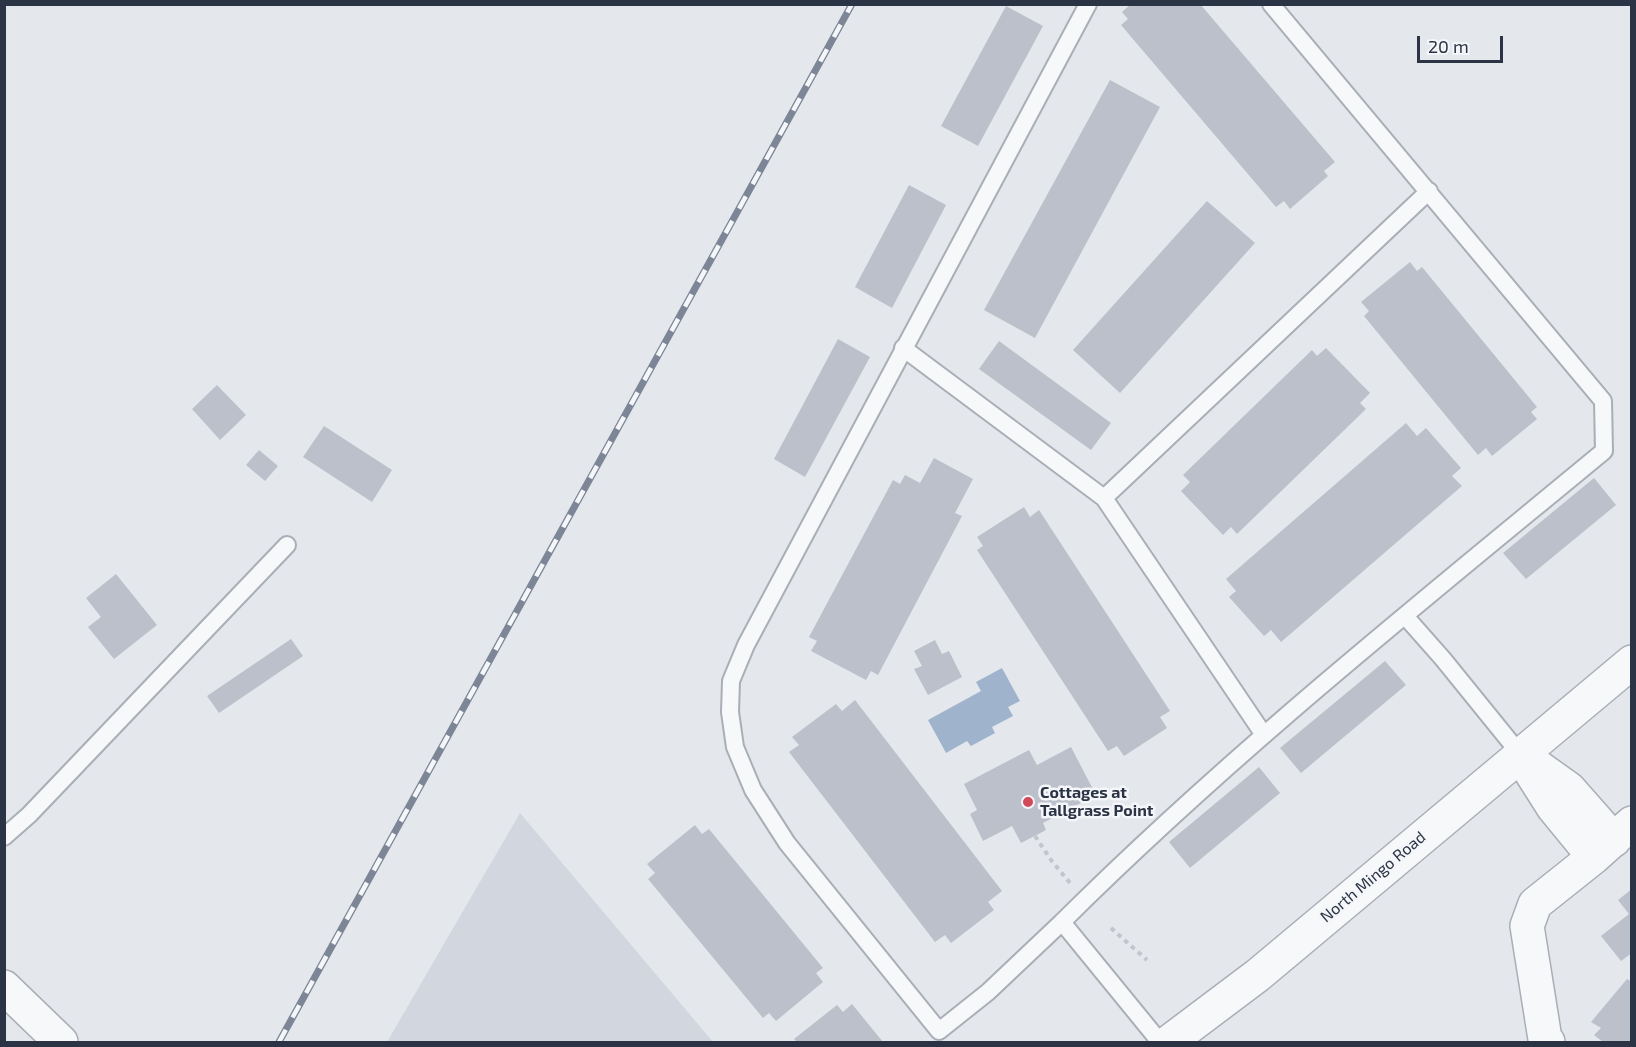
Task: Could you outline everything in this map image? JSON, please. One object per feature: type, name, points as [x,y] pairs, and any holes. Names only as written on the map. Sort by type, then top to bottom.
[{"type":"street","name":"North Mingo Road","points":[[1169,1042],[1267,967],[1632,662]]},
{"type":"street","points":[[1520,754],[1569,789],[1613,840],[1535,904],[1527,926],[1545,1039],[1548,1042]]},
{"type":"street","points":[[4,987],[61,1042]]},
{"type":"street","points":[[4,1001],[34,1042]]},
{"type":"lane","points":[[1088,4],[746,645],[731,681],[730,712],[735,747],[753,790],[787,843],[939,1032],[988,992],[1146,841],[1264,735],[1604,451],[1603,401],[1271,4]]},
{"type":"lane","points":[[1104,498],[1429,191]]},
{"type":"lane","points":[[903,348],[1104,498],[1264,735]]},
{"type":"lane","points":[[4,837],[29,815],[287,545]]},
{"type":"lane","points":[[1405,616],[1520,754]]},
{"type":"lane","points":[[1062,922],[1160,1042]]},
{"type":"path","points":[[1035,836],[1070,883]]},
{"type":"path","points":[[1111,928],[1147,960]]},
{"type":"shaded area","points":[[520,813],[713,1042],[387,1042]]},
{"type":"water","points":[[1002,668],[1020,701],[1008,707],[1013,716],[992,727],[995,733],[971,746],[967,741],[946,753],[928,720],[981,691],[976,682]]},
{"type":"building","points":[[1131,4],[1200,4],[1335,162],[1324,171],[1328,176],[1290,209],[1284,201],[1276,207],[1121,25],[1128,19],[1122,12]]},
{"type":"building","points":[[1006,6],[1043,26],[978,146],[941,126]]},
{"type":"building","points":[[1110,80],[1160,107],[1035,338],[984,310]]},
{"type":"building","points":[[909,185],[946,205],[892,308],[855,287]]},
{"type":"building","points":[[1207,201],[1255,243],[1120,393],[1073,350]]},
{"type":"building","points":[[1410,262],[1417,271],[1422,267],[1537,407],[1531,412],[1537,419],[1492,456],[1486,448],[1478,455],[1364,316],[1369,311],[1361,302]]},
{"type":"building","points":[[838,339],[870,357],[805,477],[774,459]]},
{"type":"building","points":[[999,341],[1111,423],[1091,450],[979,369]]},
{"type":"building","points":[[1326,348],[1370,393],[1360,403],[1366,409],[1237,534],[1231,527],[1223,535],[1181,491],[1190,482],[1183,475],[1312,350],[1317,356]]},
{"type":"building","points":[[217,385],[246,415],[220,440],[192,409]]},
{"type":"building","points":[[1406,423],[1417,436],[1426,428],[1461,468],[1452,476],[1462,486],[1281,642],[1271,630],[1264,636],[1229,597],[1236,591],[1226,579]]},
{"type":"building","points":[[324,426],[392,470],[372,502],[303,457]]},
{"type":"building","points":[[259,450],[278,466],[265,481],[246,465]]},
{"type":"building","points":[[934,458],[973,479],[955,513],[962,516],[878,675],[871,671],[866,680],[811,651],[817,641],[809,637],[893,480],[900,484],[905,475],[920,483]]},
{"type":"building","points":[[1594,478],[1616,505],[1526,579],[1503,553]]},
{"type":"building","points":[[1024,507],[1030,517],[1039,510],[1170,711],[1160,717],[1167,728],[1124,756],[1117,746],[1108,751],[977,550],[983,546],[977,537]]},
{"type":"building","points":[[116,574],[157,625],[114,659],[88,627],[101,617],[86,598]]},
{"type":"building","points":[[291,639],[303,656],[219,713],[207,696]]},
{"type":"building","points":[[935,640],[942,654],[949,651],[962,677],[928,695],[914,669],[922,666],[914,651]]},
{"type":"building","points":[[1385,661],[1406,685],[1301,773],[1280,748]]},
{"type":"building","points":[[855,700],[1002,891],[988,902],[994,910],[951,943],[945,935],[935,942],[789,752],[799,745],[792,737],[836,704],[842,711]]},
{"type":"building","name":"Cottages at Tallgrass Point","points":[[1071,747],[1096,795],[1043,823],[1046,830],[1021,843],[1012,826],[983,841],[970,814],[977,810],[964,784],[1029,750],[1037,765]]},
{"type":"building","points":[[1259,767],[1280,793],[1190,868],[1169,842]]},
{"type":"building","points":[[695,825],[702,834],[709,829],[823,968],[816,973],[823,982],[776,1021],[769,1013],[763,1018],[648,879],[655,873],[647,864]]},
{"type":"building","points":[[1632,889],[1632,953],[1621,961],[1601,936],[1629,914],[1618,900]]},
{"type":"building","points":[[1627,979],[1632,982],[1632,1042],[1603,1042],[1594,1035],[1601,1028],[1591,1022]]},
{"type":"building","points":[[852,1004],[883,1042],[797,1042],[794,1039],[837,1005],[843,1012]]},
{"type":"railway","points":[[279,1042],[852,4]]},
{"type":"place","name":"Cottages at Tallgrass Point","points":[[1028,802]]}]
